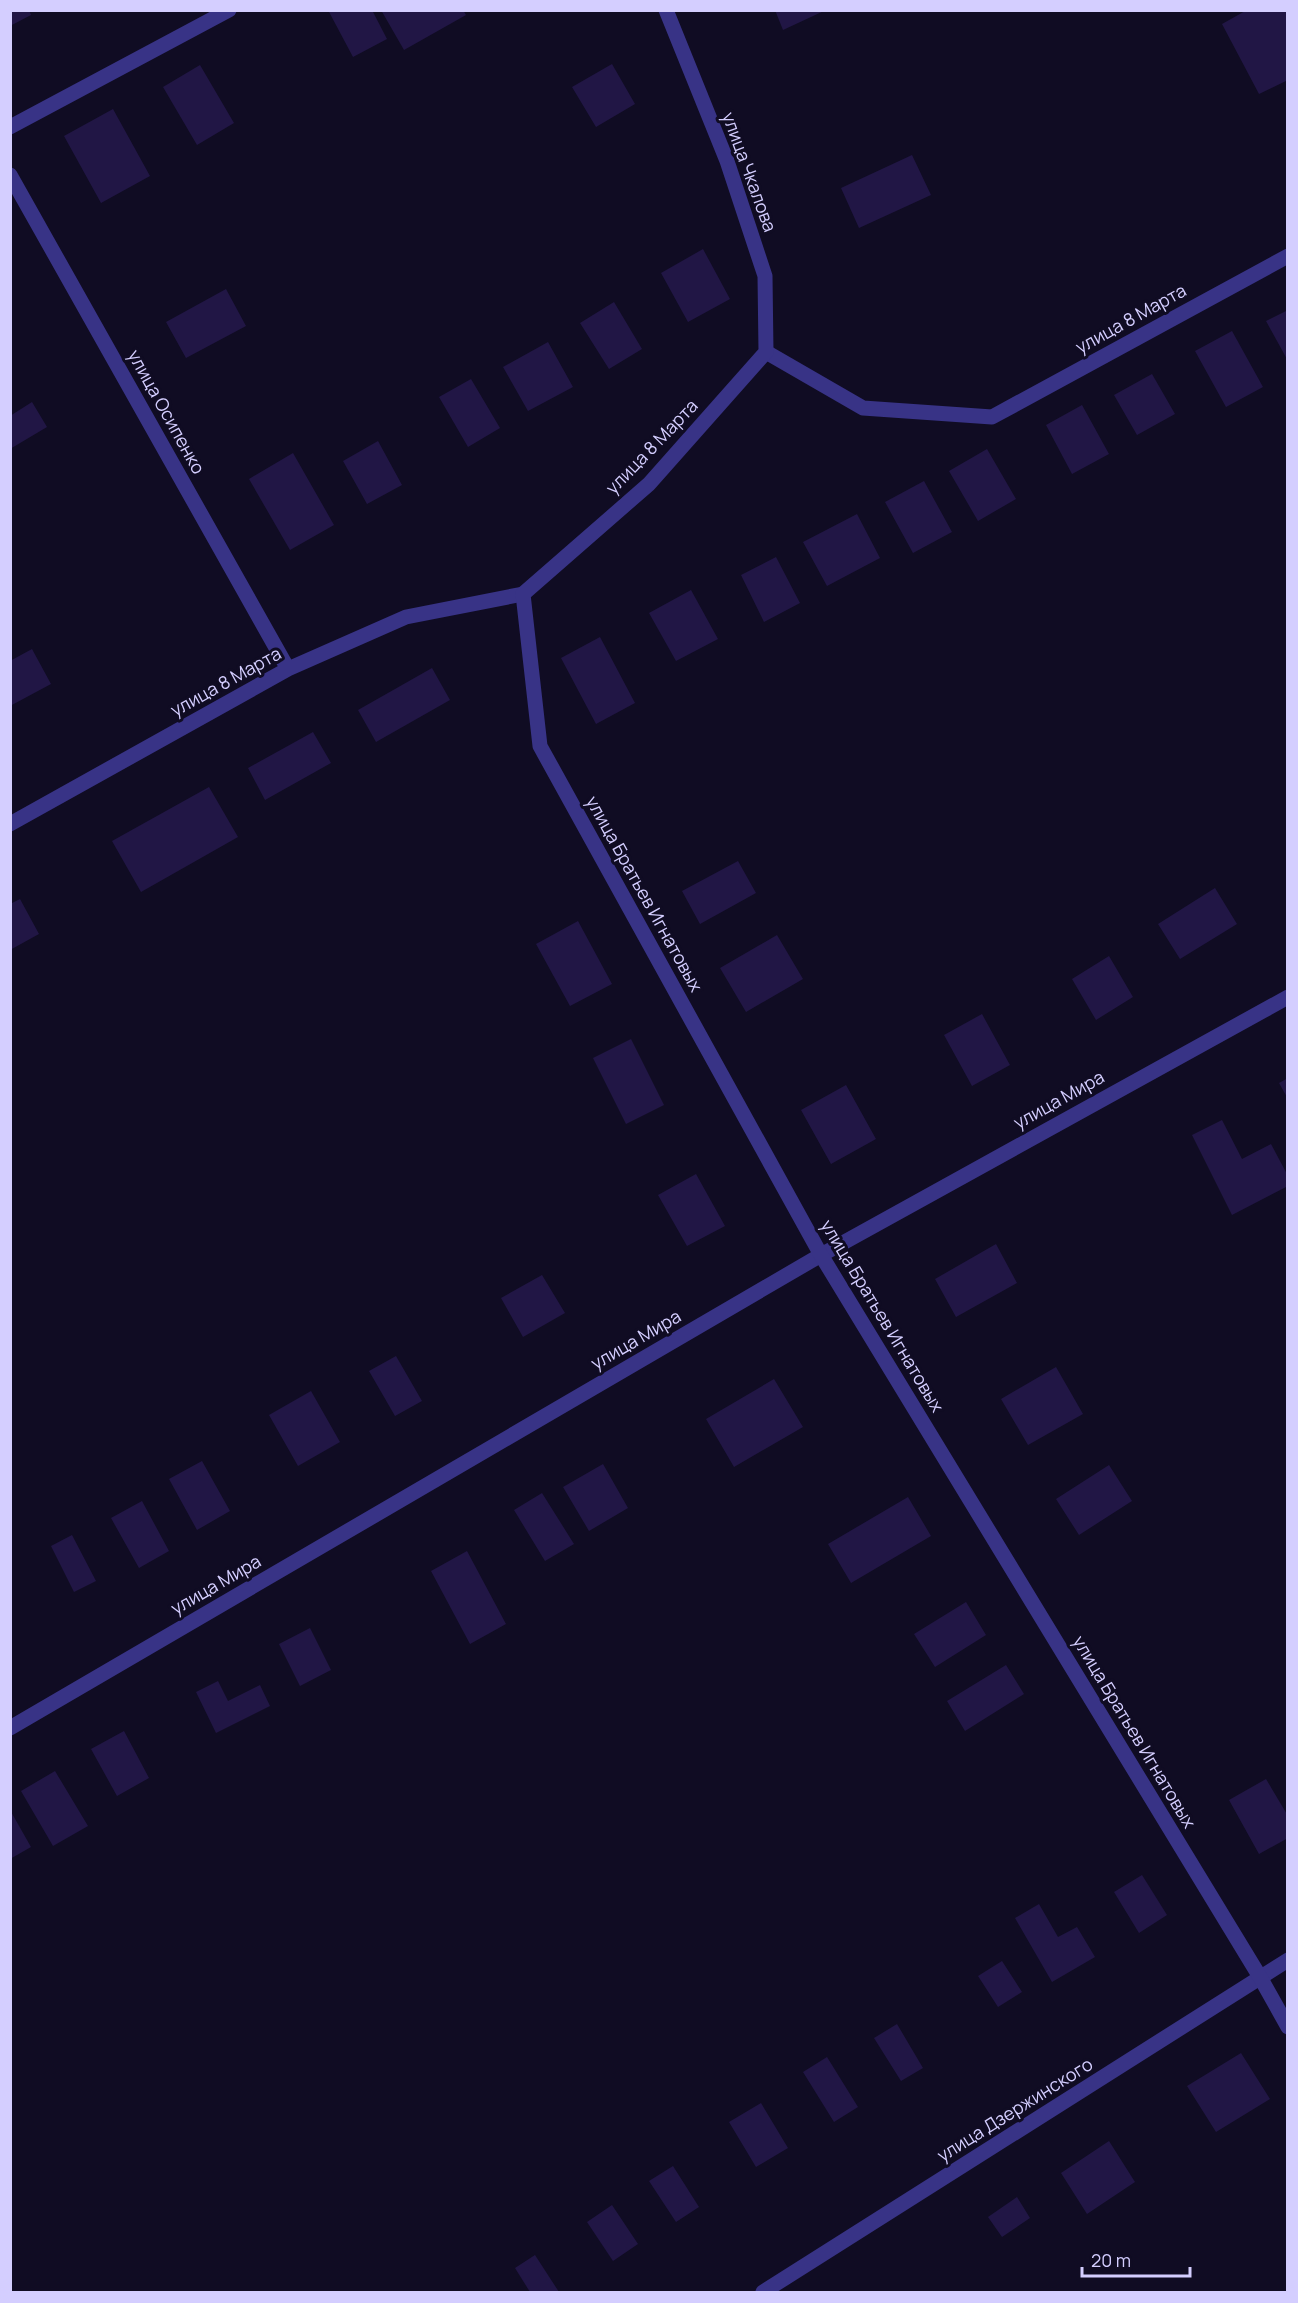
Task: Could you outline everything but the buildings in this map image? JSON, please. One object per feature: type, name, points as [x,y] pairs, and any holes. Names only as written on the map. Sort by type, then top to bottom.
[{"type":"street","points":[[10,127],[230,10]]},
{"type":"street","name":"улица Чкалова","points":[[666,10],[727,161],[765,276],[766,352]]},
{"type":"street","name":"улица Осипенко","points":[[10,175],[288,669]]},
{"type":"street","name":"улица 8 Марта","points":[[10,824],[288,669],[406,617],[523,594],[649,484],[766,352],[863,408],[992,417],[1287,256]]},
{"type":"street","name":"улица Братьев Игнатовых","points":[[523,594],[540,746],[821,1255],[1260,1977],[1287,2027]]},
{"type":"street","name":"улица Мира","points":[[10,1728],[821,1255],[1287,997]]},
{"type":"street","name":"улица Дзержинского","points":[[763,2292],[1287,1960]]}]
